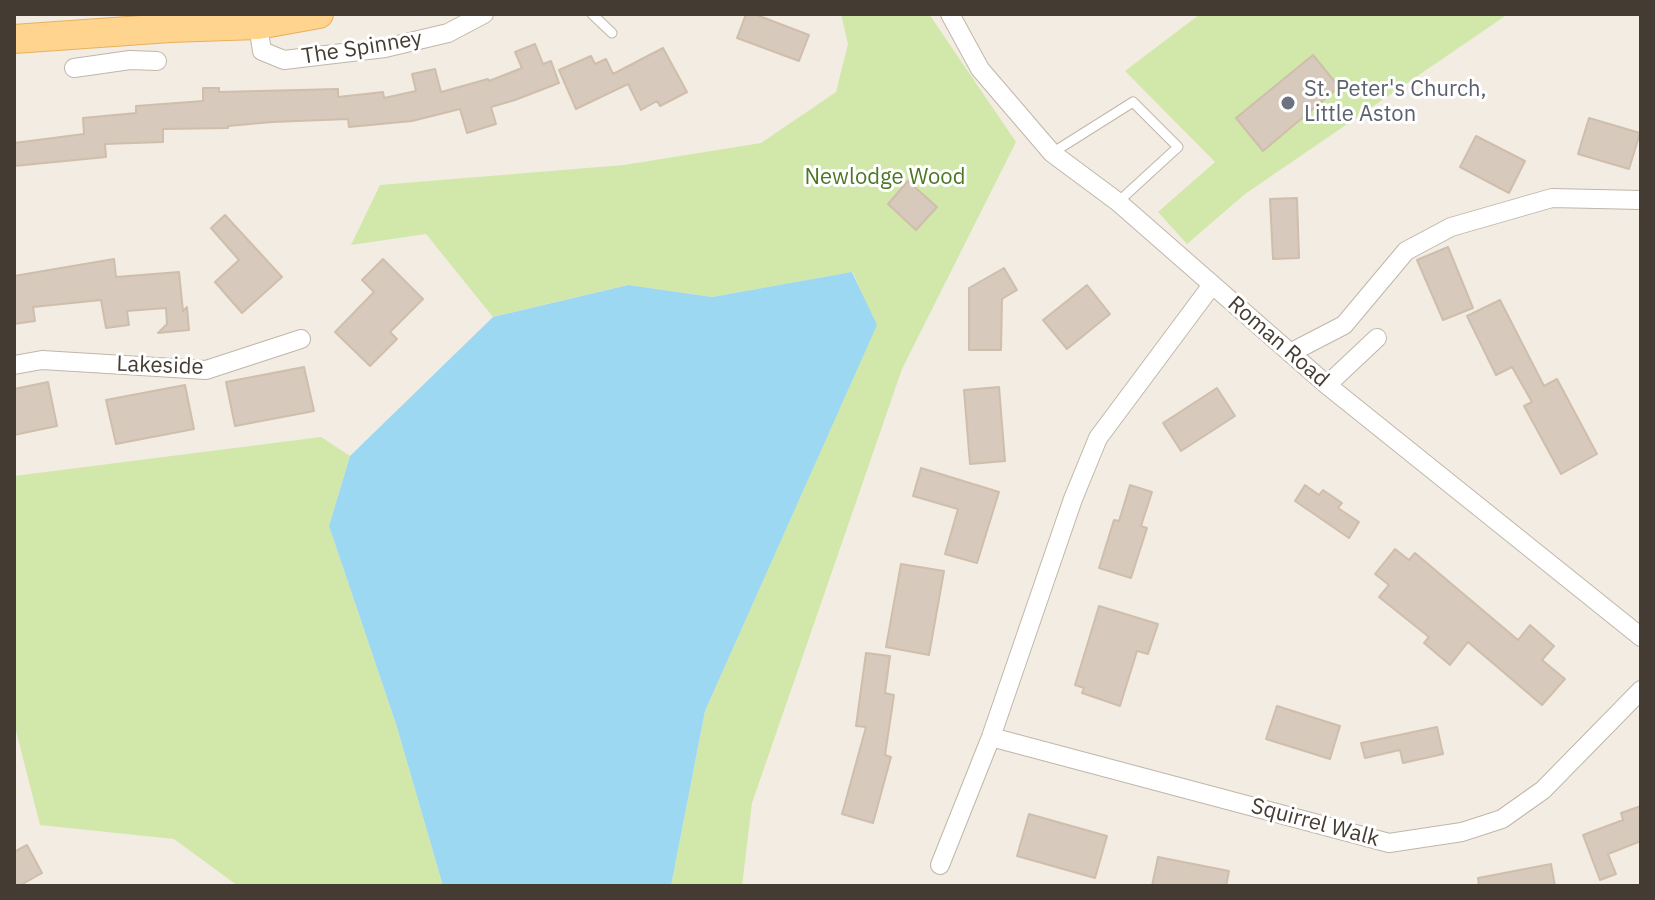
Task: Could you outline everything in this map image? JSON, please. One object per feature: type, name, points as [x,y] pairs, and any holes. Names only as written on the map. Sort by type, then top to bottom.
[{"type":"main road","points":[[14,39],[258,25],[319,14]]},
{"type":"street","name":"The Spinney","points":[[258,25],[262,51],[284,60],[385,48],[448,33],[484,14]]},
{"type":"street","name":"Roman Road","points":[[950,14],[980,69],[1052,153],[1118,202],[1327,385],[1641,637]]},
{"type":"street","points":[[130,60],[131,30]]},
{"type":"street","points":[[74,68],[130,60],[157,61]]},
{"type":"street","points":[[1290,353],[1344,325],[1406,251],[1451,227],[1552,198],[1641,200]]},
{"type":"street","points":[[940,865],[991,737],[1073,499],[1098,438],[1212,285]]},
{"type":"street","points":[[1327,385],[1377,338]]},
{"type":"street","name":"Lakeside","points":[[14,365],[42,360],[206,370],[301,339]]},
{"type":"street","name":"Squirrel Walk","points":[[991,737],[1389,843],[1462,832],[1502,819],[1543,790],[1641,690]]},
{"type":"lane","points":[[592,14],[612,33]]},
{"type":"lane","points":[[1052,153],[1133,102],[1178,147],[1118,202]]},
{"type":"green space","name":"Newlodge Wood","points":[[841,14],[929,14],[1016,142],[902,369],[752,803],[742,886],[671,886],[705,711],[876,326],[853,272],[712,297],[627,285],[493,317],[426,234],[351,245],[380,185],[624,165],[761,143],[836,92],[848,44]]},
{"type":"green space","points":[[1200,14],[1508,14],[1245,194],[1187,244],[1158,212],[1215,162],[1125,71]]},
{"type":"green space","points":[[321,437],[350,456],[329,526],[396,724],[443,886],[238,886],[174,839],[40,825],[14,723],[14,476]]},
{"type":"water","points":[[852,272],[877,325],[705,711],[671,886],[443,886],[396,724],[329,526],[350,456],[493,317],[628,285],[712,297]]},
{"type":"building","points":[[746,14],[754,14],[809,35],[799,61],[737,38]]},
{"type":"building","points":[[535,44],[543,64],[551,61],[559,83],[491,107],[496,124],[467,133],[460,109],[412,121],[349,127],[348,119],[272,122],[228,128],[163,129],[163,142],[105,144],[106,157],[14,166],[14,143],[84,134],[83,118],[136,113],[136,106],[203,101],[203,88],[219,88],[219,92],[338,89],[338,97],[383,92],[384,98],[416,91],[412,74],[435,69],[441,92],[489,81],[522,68],[515,52]]},
{"type":"building","points":[[663,48],[687,92],[660,106],[657,101],[641,110],[628,84],[576,109],[559,70],[591,56],[595,64],[606,59],[613,74]]},
{"type":"building","name":"St. Peter's Church, Little Aston","points":[[1313,55],[1339,87],[1263,151],[1236,118]]},
{"type":"building","points":[[1589,118],[1640,133],[1629,169],[1578,154]]},
{"type":"building","points":[[1476,136],[1525,161],[1509,193],[1460,167]]},
{"type":"building","points":[[908,181],[937,207],[916,230],[888,204]]},
{"type":"building","points":[[1297,198],[1299,258],[1273,259],[1270,199]]},
{"type":"building","points":[[225,215],[282,277],[242,313],[215,282],[239,260],[211,228]]},
{"type":"building","points":[[1448,247],[1473,308],[1443,320],[1417,260]]},
{"type":"building","points":[[114,259],[116,277],[179,272],[183,311],[187,307],[189,330],[158,333],[167,324],[166,308],[127,311],[129,325],[106,328],[101,300],[33,307],[35,321],[14,324],[14,276]]},
{"type":"building","points":[[383,259],[423,299],[390,332],[397,339],[370,366],[335,332],[374,292],[362,280]]},
{"type":"building","points":[[1004,268],[1017,290],[1002,299],[1001,350],[969,350],[969,288]]},
{"type":"building","points":[[1087,285],[1110,314],[1067,349],[1043,320]]},
{"type":"building","points":[[1500,300],[1544,386],[1557,379],[1597,454],[1561,474],[1524,406],[1532,402],[1512,367],[1496,375],[1467,316]]},
{"type":"building","points":[[304,367],[314,411],[235,426],[226,382]]},
{"type":"building","points":[[48,382],[57,426],[14,435],[14,389]]},
{"type":"building","points":[[185,385],[194,429],[116,444],[106,400]]},
{"type":"building","points":[[999,387],[1005,461],[970,464],[964,390]]},
{"type":"building","points":[[1217,388],[1235,416],[1181,451],[1163,423]]},
{"type":"building","points":[[921,468],[999,492],[977,563],[945,554],[958,509],[913,496]]},
{"type":"building","points":[[1130,485],[1152,492],[1141,526],[1147,528],[1131,578],[1099,568],[1114,520],[1119,521]]},
{"type":"building","points":[[1305,485],[1319,495],[1323,490],[1342,503],[1338,508],[1359,522],[1349,538],[1295,501]]},
{"type":"building","points":[[1395,549],[1409,560],[1415,553],[1518,640],[1530,625],[1554,646],[1542,660],[1565,679],[1542,705],[1468,642],[1450,665],[1424,643],[1429,637],[1379,597],[1389,585],[1375,574]]},
{"type":"building","points":[[901,564],[944,571],[929,655],[886,647]]},
{"type":"building","points":[[1099,606],[1158,624],[1148,654],[1137,651],[1120,706],[1082,693],[1084,688],[1075,685]]},
{"type":"building","points":[[866,653],[890,656],[885,693],[894,695],[885,755],[891,757],[873,823],[842,814],[866,727],[856,726]]},
{"type":"building","points":[[1277,706],[1340,726],[1330,759],[1266,739]]},
{"type":"building","points":[[1437,727],[1443,754],[1403,763],[1400,750],[1365,758],[1361,743]]},
{"type":"building","points":[[1641,806],[1641,841],[1608,854],[1616,874],[1600,880],[1583,835],[1623,820],[1621,813]]},
{"type":"building","points":[[1029,814],[1107,836],[1095,878],[1017,856]]},
{"type":"building","points":[[27,845],[42,873],[14,886],[14,852]]},
{"type":"building","points":[[1158,857],[1229,871],[1226,886],[1152,886]]},
{"type":"building","points":[[1551,864],[1555,886],[1479,886],[1478,878]]},
{"type":"place","name":"St. Peter's Church, Little Aston","points":[[1288,103]]}]
